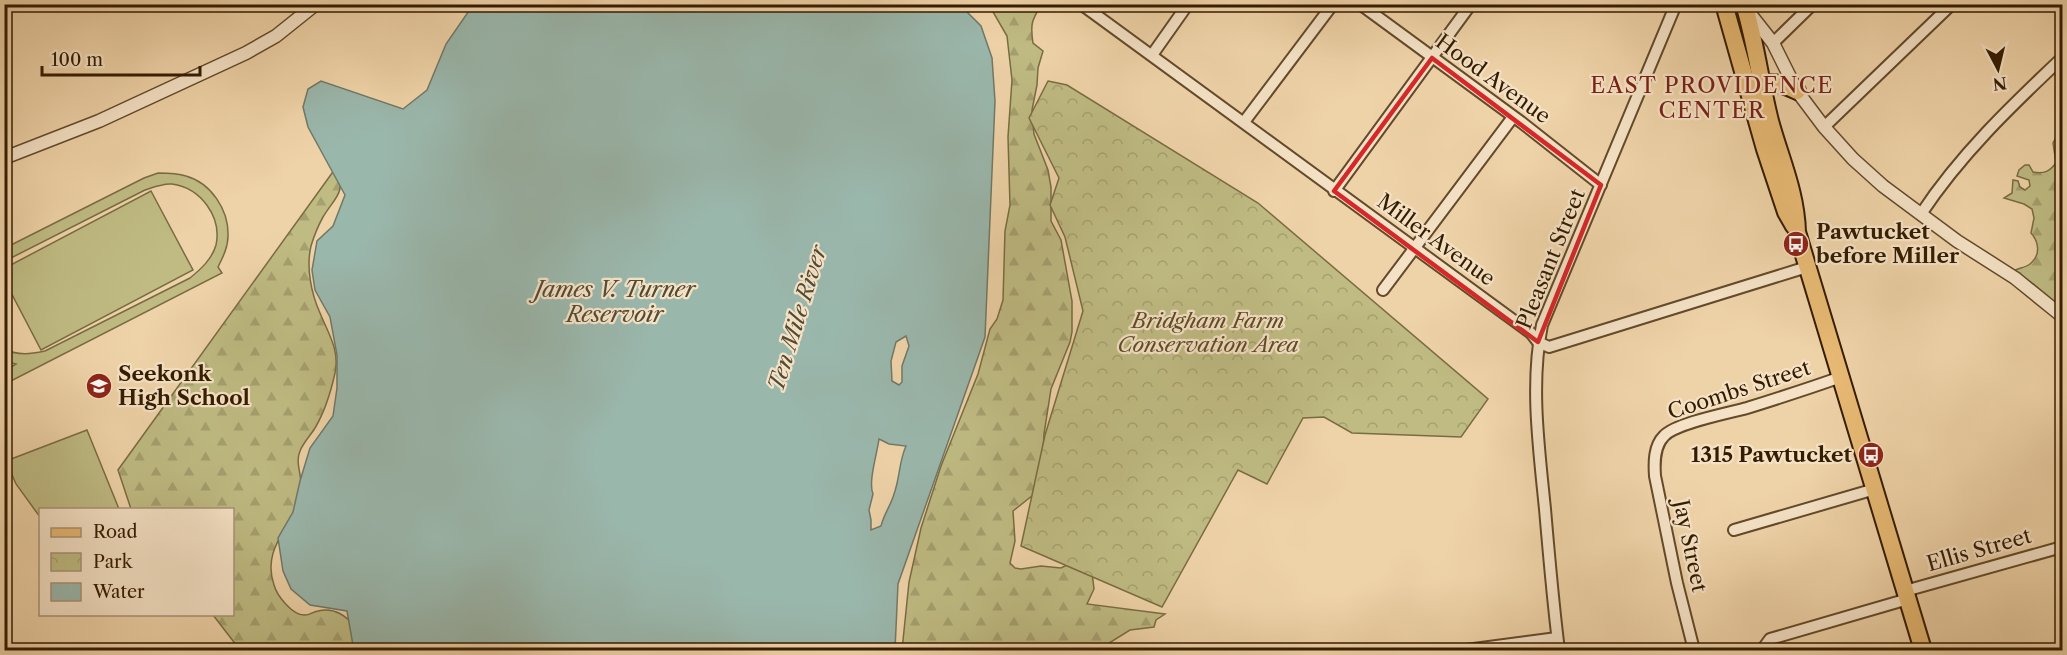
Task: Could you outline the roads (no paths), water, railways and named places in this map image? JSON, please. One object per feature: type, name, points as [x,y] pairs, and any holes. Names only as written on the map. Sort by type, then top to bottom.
[{"type":"main road","points":[[1724,4],[1788,175],[1797,211],[1797,232],[1923,651]]},
{"type":"main road","points":[[1744,6],[1755,43],[1755,84]]},
{"type":"main road","points":[[1755,84],[1784,84],[1797,91]]},
{"type":"street","points":[[4,158],[99,121],[246,53],[276,36],[316,4]]},
{"type":"street","name":"Miller Avenue","points":[[1081,4],[1244,122],[1334,191],[1532,333],[1538,342]]},
{"type":"street","points":[[1152,55],[1188,4]]},
{"type":"street","points":[[1244,122],[1333,4]]},
{"type":"street","name":"Hood Avenue","points":[[1360,4],[1601,185]]},
{"type":"street","points":[[1334,191],[1471,4]]},
{"type":"street","name":"Pleasant Street","points":[[1559,651],[1538,438],[1536,377],[1538,342],[1542,325],[1676,4]]},
{"type":"street","points":[[1773,43],[1813,4]]},
{"type":"street","points":[[1824,127],[1952,4]]},
{"type":"street","points":[[1744,6],[1773,43],[1797,91],[1824,127],[1854,159],[1883,186],[1957,241],[2015,278],[2062,316]]},
{"type":"street","points":[[1921,214],[1965,156],[1996,122],[2062,58]]},
{"type":"street","points":[[1383,290],[1512,117]]},
{"type":"street","points":[[1538,342],[1549,347],[1808,267]]},
{"type":"street","name":"Coombs Street","points":[[1657,449],[1665,434],[1676,428],[1841,377]]},
{"type":"street","name":"Jay Street","points":[[1657,449],[1655,476],[1677,583],[1694,651]]},
{"type":"street","points":[[1734,530],[1875,489]]},
{"type":"street","name":"Ellis Street","points":[[1762,651],[1770,639],[2062,547]]},
{"type":"street","points":[[1466,651],[1557,638]]},
{"type":"water","name":"James V. Turner Reservoir","points":[[959,4],[981,26],[992,58],[995,101],[985,337],[898,584],[895,650],[350,650],[353,645],[347,611],[310,605],[291,589],[283,571],[278,538],[293,512],[310,448],[333,416],[337,388],[337,355],[330,317],[315,290],[312,270],[317,241],[333,226],[345,195],[308,127],[303,107],[308,89],[321,81],[403,109],[427,90],[446,44],[473,5]],"holes":[[[906,336],[909,346],[902,366],[902,382],[899,385],[892,381],[891,361],[896,342]],[[879,439],[889,444],[906,446],[891,502],[881,526],[871,530],[869,510],[873,494],[872,475]]]},
{"type":"place","name":"Pawtucket before Miller","points":[[1796,244]]},
{"type":"place","name":"Seekonk High School","points":[[99,386]]},
{"type":"place","name":"1315 Pawtucket","points":[[1871,455]]},
{"type":"district","name":"EAST PROVIDENCE CENTER","points":[[1712,98]]},
{"type":"water label","name":"Ten Mile River","points":[[797,318]]},
{"type":"park label","name":"Bridgham Farm Conservation Area","points":[[1208,333]]}]
